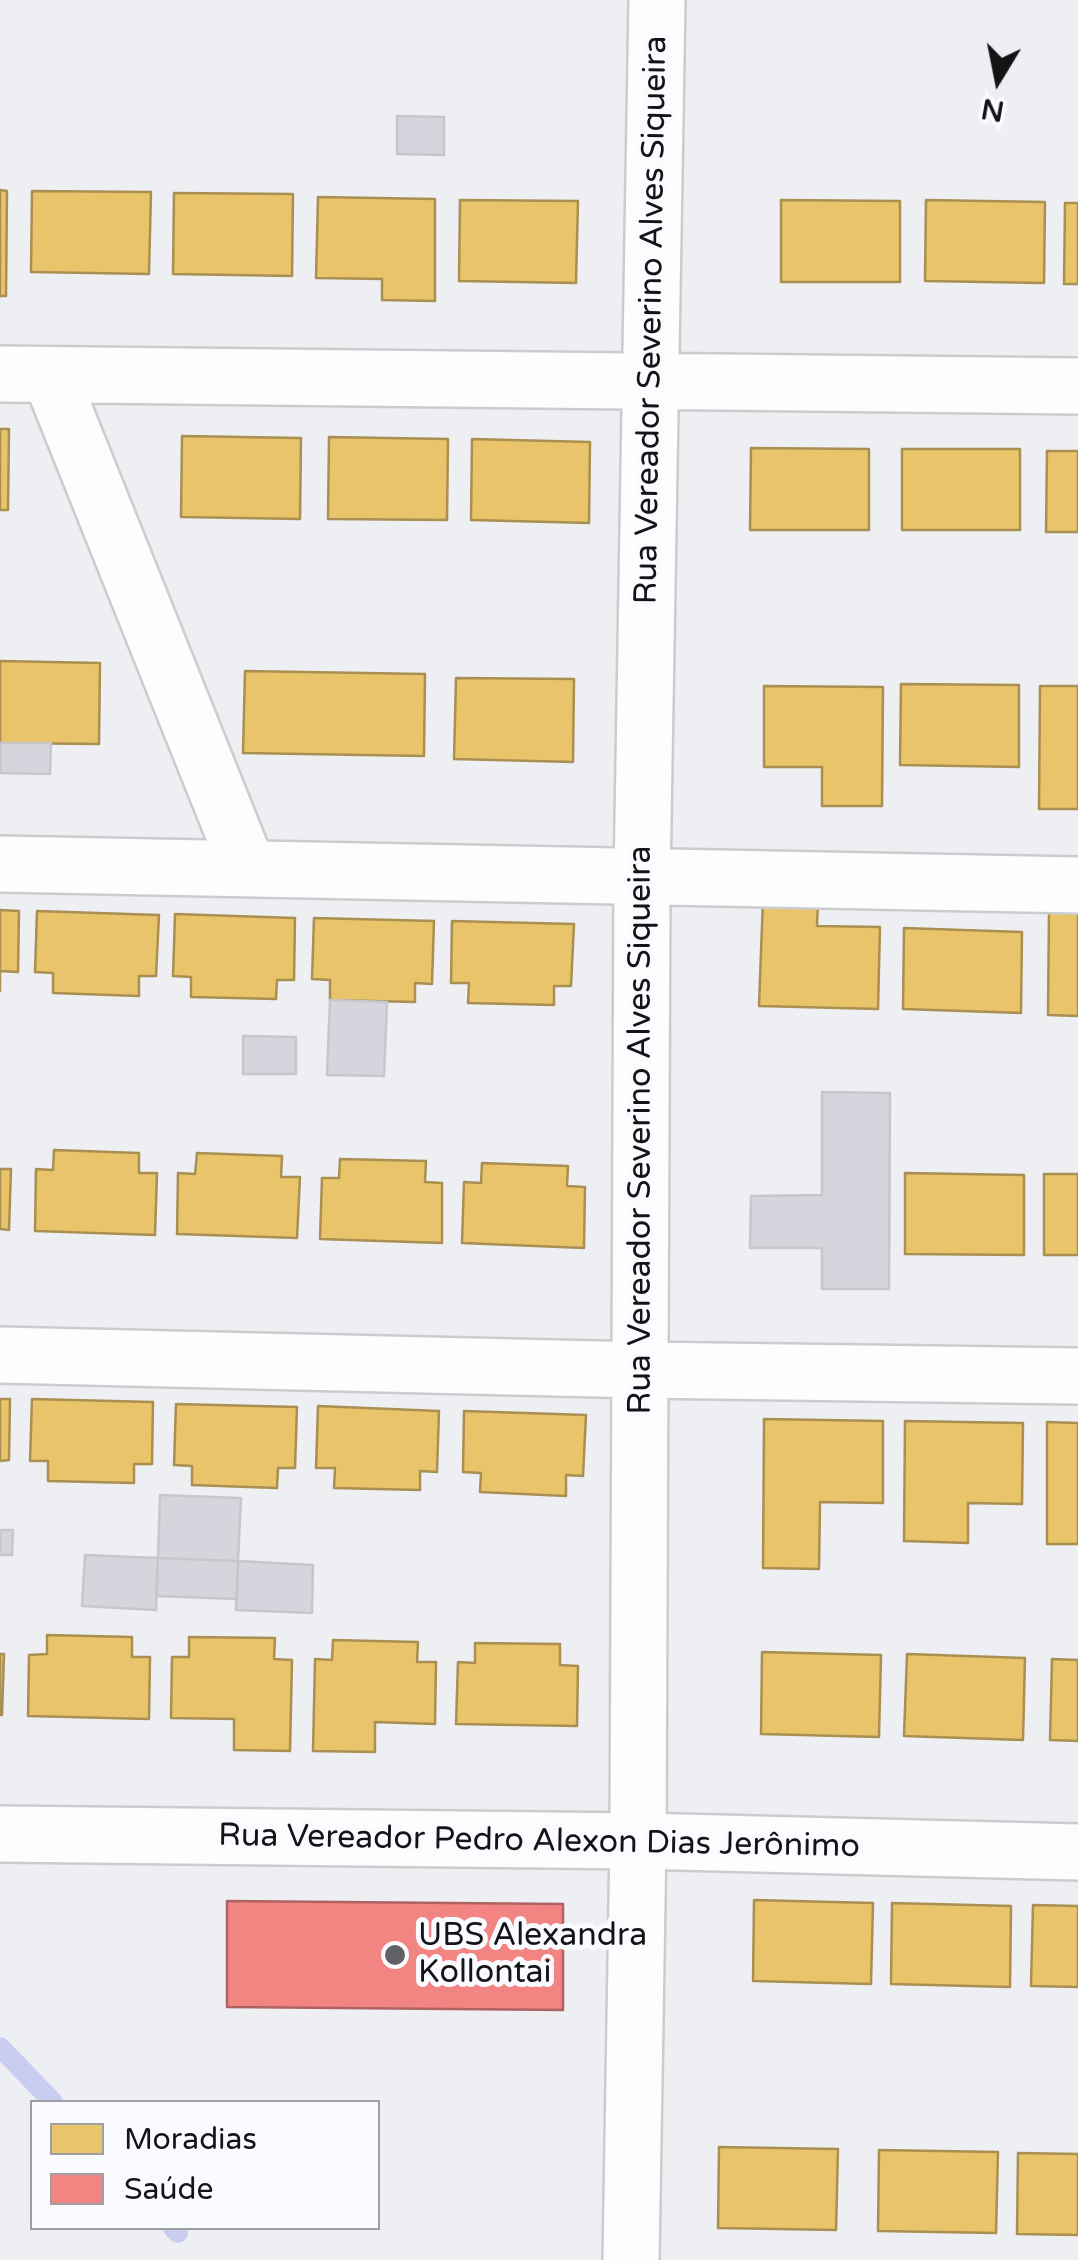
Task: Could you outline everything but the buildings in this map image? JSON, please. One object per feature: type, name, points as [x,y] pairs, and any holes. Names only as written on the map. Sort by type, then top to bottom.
[{"type":"street","name":"Rua Vereador Severino Alves Siqueira","points":[[630,2260],[638,1841],[642,879],[657,0]]},
{"type":"street","points":[[248,869],[25,374],[1078,386]]},
{"type":"street","points":[[0,864],[1078,886]]},
{"type":"street","points":[[0,1355],[1078,1376]]},
{"type":"street","name":"Rua Vereador Pedro Alexon Dias Jerônimo","points":[[0,1834],[638,1841],[1078,1852]]},
{"type":"waterway","points":[[0,2047],[51,2100]]},
{"type":"waterway","points":[[175,2230],[178,2233]]},
{"type":"place","name":"UBS Alexandra Kollontai","points":[[395,1955]]}]
